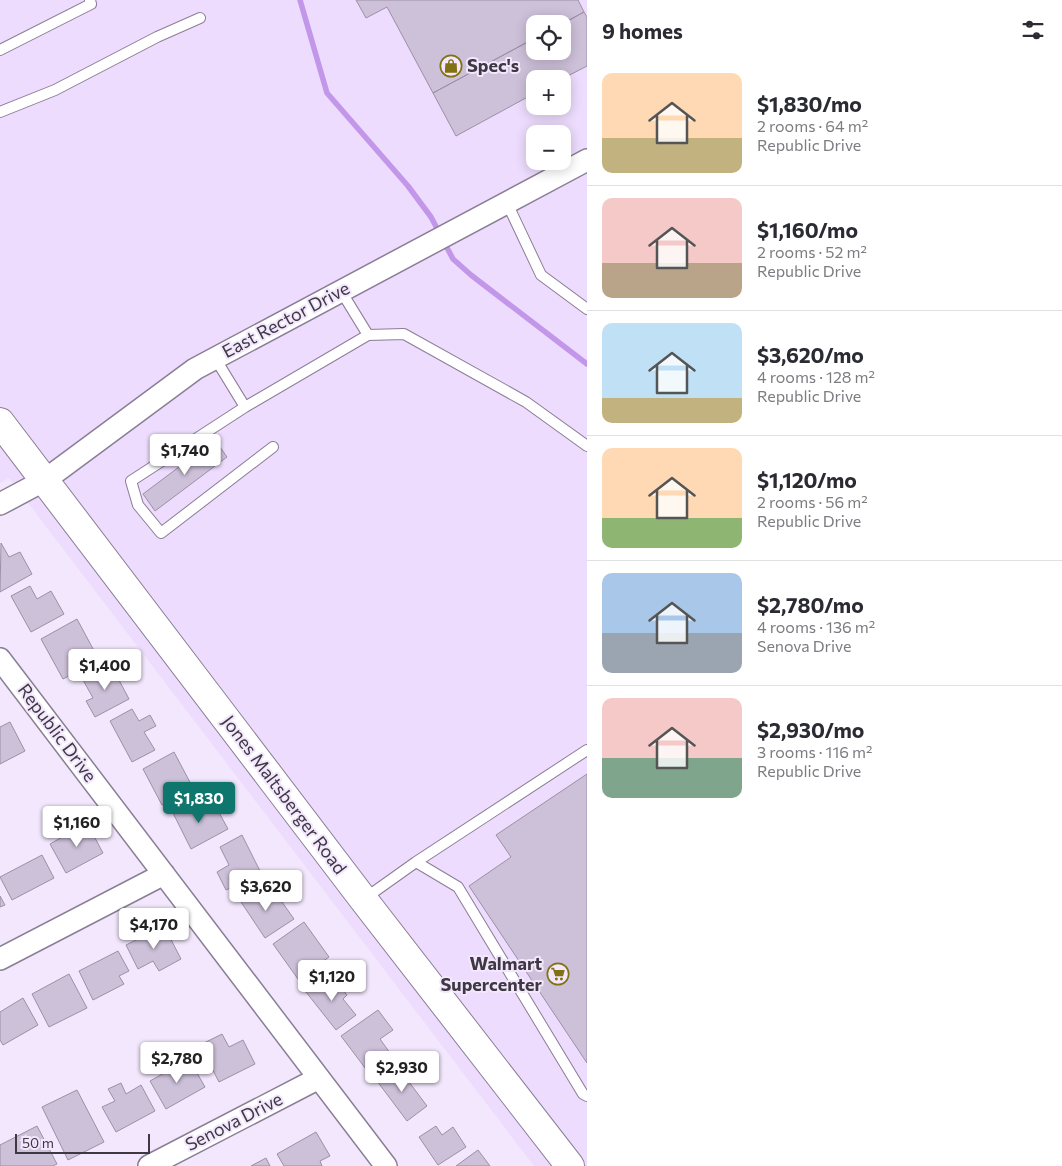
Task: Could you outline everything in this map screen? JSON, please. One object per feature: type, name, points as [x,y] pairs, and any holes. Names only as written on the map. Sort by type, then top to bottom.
[{"type":"main road","name":"Jones Maltsberger Road","points":[[0,422],[363,900],[570,1166]]},
{"type":"street","name":"East Rector Drive","points":[[0,504],[45,480],[164,392],[215,358],[587,160]]},
{"type":"street","name":"Republic Drive","points":[[2,664],[386,1166]]},
{"type":"street","points":[[0,959],[164,874]]},
{"type":"street","name":"Senova Drive","points":[[149,1166],[319,1078]]},
{"type":"street","points":[[583,1166],[587,1164]]},
{"type":"lane","points":[[0,50],[91,4],[90,0]]},
{"type":"lane","points":[[0,112],[55,90],[156,37],[200,18]]},
{"type":"lane","points":[[507,202],[541,275],[587,309]]},
{"type":"lane","points":[[341,290],[368,334]]},
{"type":"lane","points":[[273,447],[161,533],[138,505],[131,481],[245,407],[368,334],[404,334],[526,402],[587,446]]},
{"type":"lane","points":[[215,358],[245,407]]},
{"type":"lane","points":[[363,900],[416,862],[587,750]]},
{"type":"lane","points":[[416,862],[458,887],[583,1094],[587,1096]]},
{"type":"shaded area","points":[[0,0],[587,0],[587,1166],[534,1166],[9,478],[0,483]]},
{"type":"building","name":"Spec's","points":[[356,0],[578,0],[584,12],[571,19],[571,15],[526,15],[526,43],[433,93],[387,7],[366,18]]},
{"type":"building","points":[[584,12],[587,17],[587,66],[571,74],[571,70],[526,70],[526,98],[456,136],[433,93],[526,43],[526,60],[571,60],[571,19]]},
{"type":"building","points":[[215,440],[227,457],[155,511],[143,494]]},
{"type":"building","points":[[1,543],[9,557],[20,552],[32,574],[0,592]]},
{"type":"building","points":[[30,586],[37,599],[51,591],[64,614],[31,632],[11,596]]},
{"type":"building","points":[[77,619],[99,660],[63,679],[41,639]]},
{"type":"building","points":[[111,665],[129,699],[95,717],[86,701],[93,698],[83,680]]},
{"type":"building","points":[[132,709],[139,721],[150,715],[156,726],[144,732],[155,750],[132,762],[110,721]]},
{"type":"building","points":[[10,722],[25,751],[0,764],[0,727]]},
{"type":"building","points":[[174,752],[193,788],[162,805],[143,769]]},
{"type":"building","name":"Walmart Supercenter","points":[[587,774],[587,1063],[469,886],[511,857],[496,835]]},
{"type":"building","points":[[194,802],[201,814],[216,807],[228,829],[191,849],[173,813]]},
{"type":"building","points":[[87,823],[103,853],[66,873],[50,844]]},
{"type":"building","points":[[242,835],[261,873],[226,890],[217,872],[229,865],[220,847]]},
{"type":"building","points":[[42,855],[54,878],[12,900],[0,877]]},
{"type":"building","points":[[258,886],[268,901],[277,895],[294,919],[265,938],[239,899]]},
{"type":"building","points":[[0,896],[5,905],[0,907]]},
{"type":"building","points":[[304,922],[329,957],[298,979],[273,944]]},
{"type":"building","points":[[164,926],[181,959],[159,971],[153,961],[138,969],[126,945]]},
{"type":"building","points":[[118,951],[129,971],[119,976],[124,984],[93,1000],[79,971]]},
{"type":"building","points":[[69,974],[87,1008],[49,1027],[32,994]]},
{"type":"building","points":[[330,974],[347,995],[343,999],[356,1015],[336,1030],[306,992]]},
{"type":"building","points":[[23,998],[38,1025],[3,1045],[0,1040],[0,1012]]},
{"type":"building","points":[[378,1010],[393,1030],[380,1039],[395,1060],[372,1077],[341,1036]]},
{"type":"building","points":[[222,1034],[229,1047],[243,1040],[255,1064],[219,1082],[200,1045]]},
{"type":"building","points":[[189,1059],[205,1087],[166,1109],[150,1081]]},
{"type":"building","points":[[397,1066],[427,1106],[407,1121],[377,1081]]},
{"type":"building","points":[[121,1083],[126,1094],[141,1085],[155,1111],[116,1132],[102,1107],[115,1101],[108,1089]]},
{"type":"building","points":[[77,1090],[104,1142],[68,1160],[42,1107]]},
{"type":"building","points":[[37,1126],[57,1164],[53,1166],[0,1166],[0,1145]]},
{"type":"building","points":[[436,1126],[442,1135],[453,1127],[466,1147],[438,1165],[419,1137]]},
{"type":"building","points":[[316,1132],[330,1156],[320,1161],[322,1166],[284,1166],[277,1154]]},
{"type":"building","points":[[478,1150],[490,1166],[456,1166]]},
{"type":"building","points":[[266,1158],[270,1166],[251,1166]]},
{"type":"waterway","points":[[300,0],[327,93],[408,186],[431,217],[440,234]]},
{"type":"waterway","points":[[444,242],[453,259],[471,275],[587,364]]},
{"type":"place","name":"Spec's","points":[[451,66]]},
{"type":"place","name":"Walmart Supercenter","points":[[558,974]]}]
